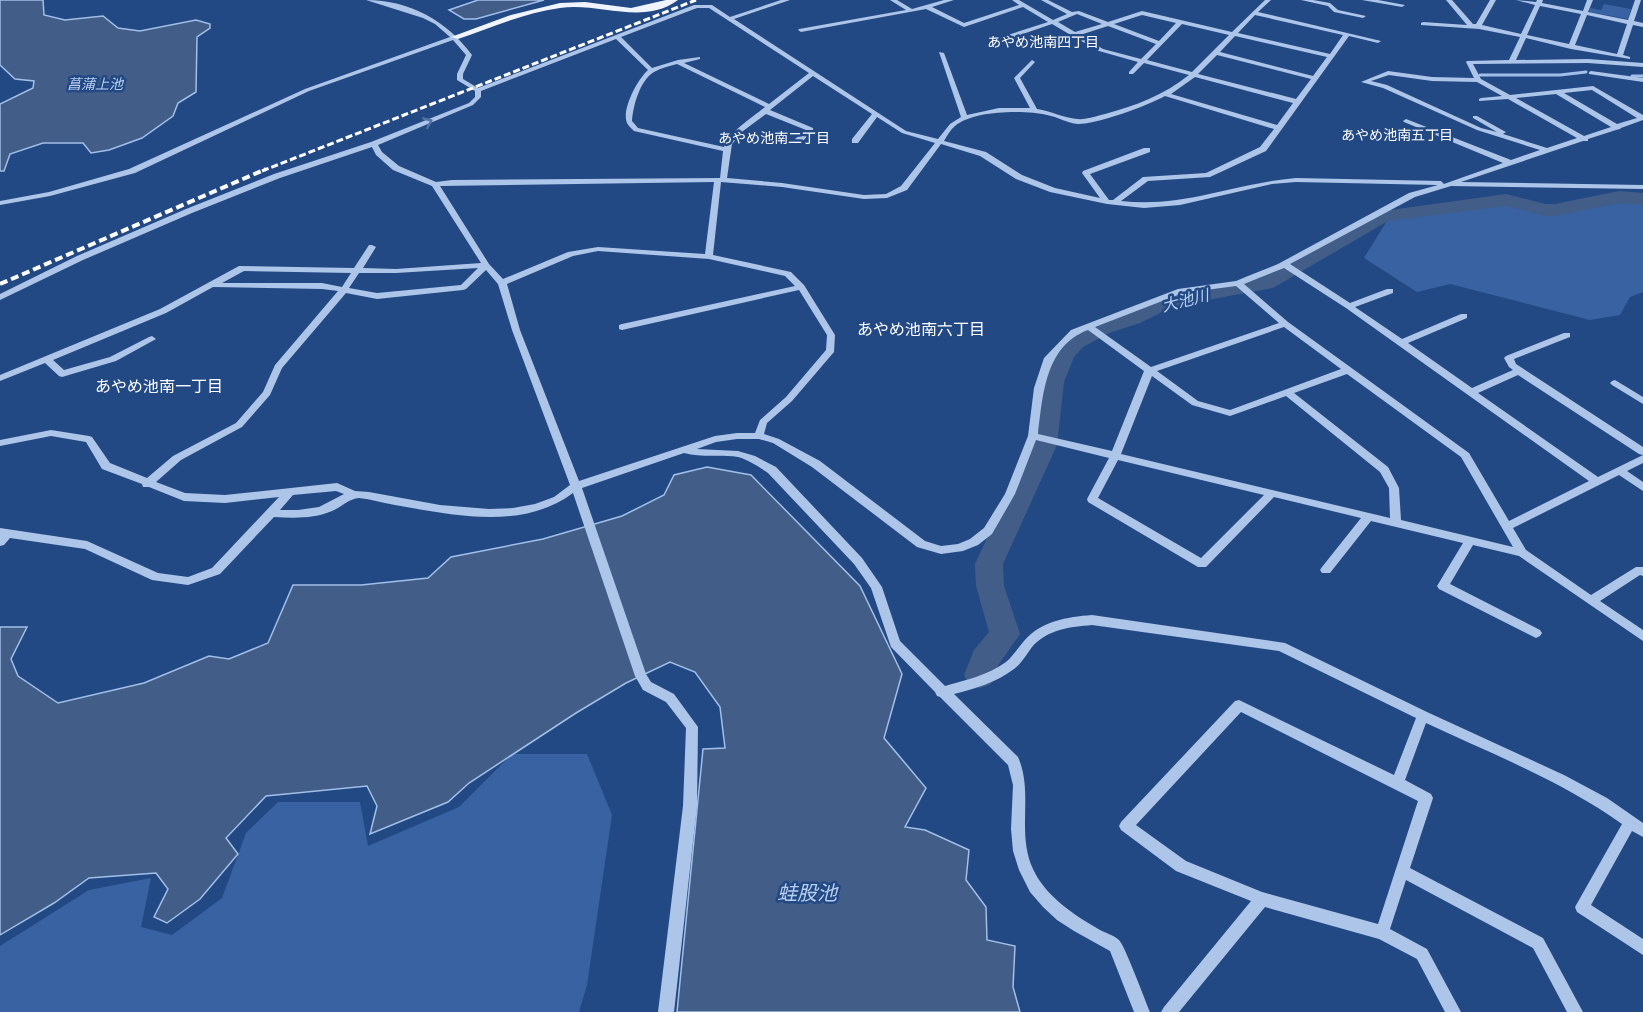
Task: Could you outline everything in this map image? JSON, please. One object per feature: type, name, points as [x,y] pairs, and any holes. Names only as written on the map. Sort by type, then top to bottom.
[{"type":"main road","points":[[456,37],[532,13],[567,5],[592,5],[631,11],[674,0]]},
{"type":"street","points":[[369,0],[420,13],[450,30],[469,55],[460,74],[462,82],[478,90],[696,6],[710,6],[904,132],[983,154],[1035,184],[1111,202],[1163,205],[1207,198],[1272,182],[1296,180],[1643,187]]},
{"type":"street","points":[[392,5],[408,0]]},
{"type":"street","points":[[729,19],[787,0]]},
{"type":"street","points":[[893,0],[911,10]]},
{"type":"street","points":[[801,30],[927,7],[951,0]]},
{"type":"street","points":[[1015,0],[1101,50],[1192,76],[1298,102]]},
{"type":"street","points":[[1044,0],[1071,14]]},
{"type":"street","points":[[374,144],[379,153],[396,168],[435,183],[721,180],[782,184],[864,197],[887,196],[904,188],[952,124],[964,117],[987,112],[1035,112],[1049,113],[1081,122],[1147,103],[1165,94],[1192,76],[1268,0]]},
{"type":"street","points":[[1304,0],[1330,5],[1336,11],[1363,16]]},
{"type":"street","points":[[1365,0],[1402,5]]},
{"type":"street","points":[[1449,0],[1471,25],[1643,63]]},
{"type":"street","points":[[1478,27],[1493,0]]},
{"type":"street","points":[[1519,0],[1539,2],[1643,26]]},
{"type":"street","points":[[1571,47],[1590,0]]},
{"type":"street","points":[[1619,56],[1638,0]]},
{"type":"street","points":[[1512,61],[1539,2]]},
{"type":"street","points":[[927,7],[964,25],[1024,5]]},
{"type":"street","points":[[994,41],[1071,14],[1083,13],[1159,43]]},
{"type":"street","points":[[1012,35],[1031,46],[1039,46],[1142,13],[1332,56]]},
{"type":"street","points":[[1255,13],[1378,41]]},
{"type":"street","points":[[1131,73],[1181,21]]},
{"type":"street","points":[[1423,24],[1478,27]]},
{"type":"street","points":[[1111,202],[1146,179],[1207,175],[1263,149],[1347,34]]},
{"type":"street","points":[[0,204],[50,194],[132,171],[307,90],[456,37]]},
{"type":"street","points":[[618,37],[651,70]]},
{"type":"street","points":[[940,53],[964,117]]},
{"type":"street","points":[[1215,53],[1316,78]]},
{"type":"street","points":[[698,58],[651,70],[640,84],[632,104],[629,115],[631,125],[647,132],[727,150]]},
{"type":"street","points":[[678,62],[812,129],[798,141]]},
{"type":"street","points":[[1032,62],[1017,78],[1035,112]]},
{"type":"street","points":[[1478,80],[1469,62],[1643,63]]},
{"type":"street","points":[[709,257],[728,144],[814,72]]},
{"type":"street","points":[[1547,150],[1496,135],[1385,86],[1364,82],[1388,73],[1432,79],[1478,80],[1586,139]]},
{"type":"street","points":[[1591,73],[1643,80]]},
{"type":"street","points":[[1481,100],[1593,88],[1643,118]]},
{"type":"street","points":[[0,297],[80,258],[189,211],[277,176],[374,144],[471,104],[478,97],[478,90]]},
{"type":"street","points":[[1557,92],[1618,128]]},
{"type":"street","points":[[1165,94],[1278,128]]},
{"type":"street","points":[[855,141],[876,114]]},
{"type":"street","points":[[1475,117],[1502,132],[1496,135]]},
{"type":"street","points":[[0,442],[51,433],[89,440],[106,466],[184,497],[225,499],[336,487],[354,495],[468,513],[504,513],[537,506],[566,496],[576,486],[715,439],[759,436],[776,441],[796,452],[905,534],[921,544],[941,550],[966,545],[988,531],[1010,494],[1033,436],[1039,388],[1049,358],[1065,340],[1088,326],[1181,291],[1238,283],[1284,264],[1412,195],[1586,139],[1643,118]]},
{"type":"street","points":[[1406,121],[1511,163]]},
{"type":"street","points":[[1111,202],[1086,172],[1147,150]]},
{"type":"street","points":[[435,183],[486,265],[502,283],[516,330],[576,486],[641,676],[647,686],[670,698],[692,727],[690,806],[666,1012]]},
{"type":"street","points":[[147,484],[177,458],[239,425],[267,393],[279,367],[359,270],[372,247]]},
{"type":"street","points":[[502,283],[571,254],[598,249],[709,257],[788,274],[801,287],[831,336],[831,350],[789,399],[763,422],[759,436]]},
{"type":"street","points":[[1284,264],[1349,306],[1598,482]]},
{"type":"street","points":[[1,377],[163,311],[242,268],[396,271],[486,265]]},
{"type":"street","points":[[213,285],[322,286],[377,296],[463,287],[486,265]]},
{"type":"street","points":[[1238,283],[1285,324],[1465,455],[1522,554]]},
{"type":"street","points":[[622,327],[801,287]]},
{"type":"street","points":[[1349,306],[1390,291]]},
{"type":"street","points":[[1401,343],[1464,316]]},
{"type":"street","points":[[1272,494],[1202,564],[1092,499],[1116,454],[1149,371],[1285,324]]},
{"type":"street","points":[[1088,326],[1195,403],[1230,413],[1348,370]]},
{"type":"street","points":[[1567,335],[1509,358],[1512,365],[1643,452]]},
{"type":"street","points":[[47,359],[62,374],[113,359],[152,339]]},
{"type":"street","points":[[1472,392],[1519,371]]},
{"type":"street","points":[[1615,383],[1643,401]]},
{"type":"street","points":[[1287,392],[1384,470],[1394,488],[1396,524]]},
{"type":"street","points":[[1033,436],[1063,441],[1367,518],[1522,554],[1643,636]]},
{"type":"street","points":[[682,449],[694,454],[737,454],[756,460],[772,470],[858,561],[876,587],[895,644],[1012,761],[1020,776],[1018,847],[1030,880],[1052,907],[1078,927],[1115,946],[1142,1012]]},
{"type":"street","points":[[1506,527],[1643,459]]},
{"type":"street","points":[[1620,471],[1643,487]]},
{"type":"street","points":[[0,542],[4,532],[87,545],[156,577],[188,581],[216,571],[291,491]]},
{"type":"street","points":[[271,513],[298,514],[325,509],[354,495]]},
{"type":"street","points":[[1326,570],[1367,518]]},
{"type":"street","points":[[1469,542],[1443,586],[1536,633]]},
{"type":"street","points":[[1592,600],[1640,570],[1643,572]]},
{"type":"street","points":[[941,692],[988,680],[1009,667],[1032,640],[1046,628],[1069,622],[1092,620],[1281,646],[1423,716],[1559,778],[1602,802],[1643,831]]},
{"type":"street","points":[[1382,932],[1426,798],[1239,705],[1126,826],[1181,866],[1262,899],[1382,932],[1422,954],[1453,1012]]},
{"type":"street","points":[[1397,783],[1423,716]]},
{"type":"street","points":[[1630,822],[1582,907],[1643,948]]},
{"type":"street","points":[[1402,871],[1538,943],[1575,1012]]},
{"type":"street","points":[[1169,1012],[1262,899]]},
{"type":"shaded area","points":[[1604,4],[1631,9],[1628,19],[1589,12],[1590,8],[1601,10]]},
{"type":"shaded area","points":[[1622,199],[1643,201],[1643,292],[1630,297],[1620,315],[1590,320],[1450,284],[1417,292],[1364,258],[1388,219],[1504,203],[1557,213]]},
{"type":"shaded area","points":[[512,754],[587,754],[612,815],[587,985],[579,1012],[0,1012],[0,946],[89,890],[151,878],[141,927],[172,935],[222,898],[246,833],[278,802],[360,802],[368,846],[459,807]]},
{"type":"water","name":"菖蒲上池","points":[[0,0],[43,0],[44,15],[65,20],[103,16],[118,28],[140,31],[196,20],[210,24],[210,28],[197,37],[196,92],[178,103],[173,116],[142,138],[109,150],[91,153],[83,143],[43,143],[10,154],[4,171],[0,171],[0,104],[33,88],[34,81],[15,79],[0,65]]},
{"type":"water","points":[[478,0],[544,0],[476,19],[464,19],[449,10]]},
{"type":"water","name":"蛙股池","points":[[707,467],[751,475],[860,586],[902,674],[884,738],[926,788],[905,827],[925,830],[969,850],[966,880],[986,907],[987,940],[1015,946],[1013,987],[1020,1012],[677,1012],[703,749],[725,748],[720,707],[695,672],[670,662],[626,683],[576,713],[469,783],[448,802],[370,834],[377,806],[367,786],[266,796],[226,838],[238,854],[200,899],[167,923],[154,917],[168,889],[156,873],[89,878],[54,903],[0,935],[0,627],[27,627],[11,659],[18,676],[58,703],[144,683],[209,656],[229,659],[268,643],[293,585],[361,585],[428,578],[451,557],[543,539],[622,516],[664,495],[674,475]]},
{"type":"waterway","points":[[1480,75],[1560,75],[1586,72]]},
{"type":"waterway","points":[[1632,76],[1643,76]]},
{"type":"waterway","name":"大池川","points":[[980,675],[985,659],[1005,634],[990,586],[989,564],[1044,445],[1052,382],[1063,354],[1075,342],[1101,328],[1132,318],[1168,301],[1265,283],[1383,216],[1506,200],[1545,210],[1555,210],[1619,197],[1643,199]]},
{"type":"railway","points":[[262,171],[696,0]]},
{"type":"railway","points":[[0,284],[266,169]]},
{"type":"district","name":"あやめ池南四丁目","points":[[1043,41]]},
{"type":"district","name":"あやめ池南五丁目","points":[[1397,134]]},
{"type":"district","name":"あやめ池南二丁目","points":[[774,137]]},
{"type":"district","name":"あやめ池南六丁目","points":[[921,329]]},
{"type":"district","name":"あやめ池南一丁目","points":[[159,386]]}]
